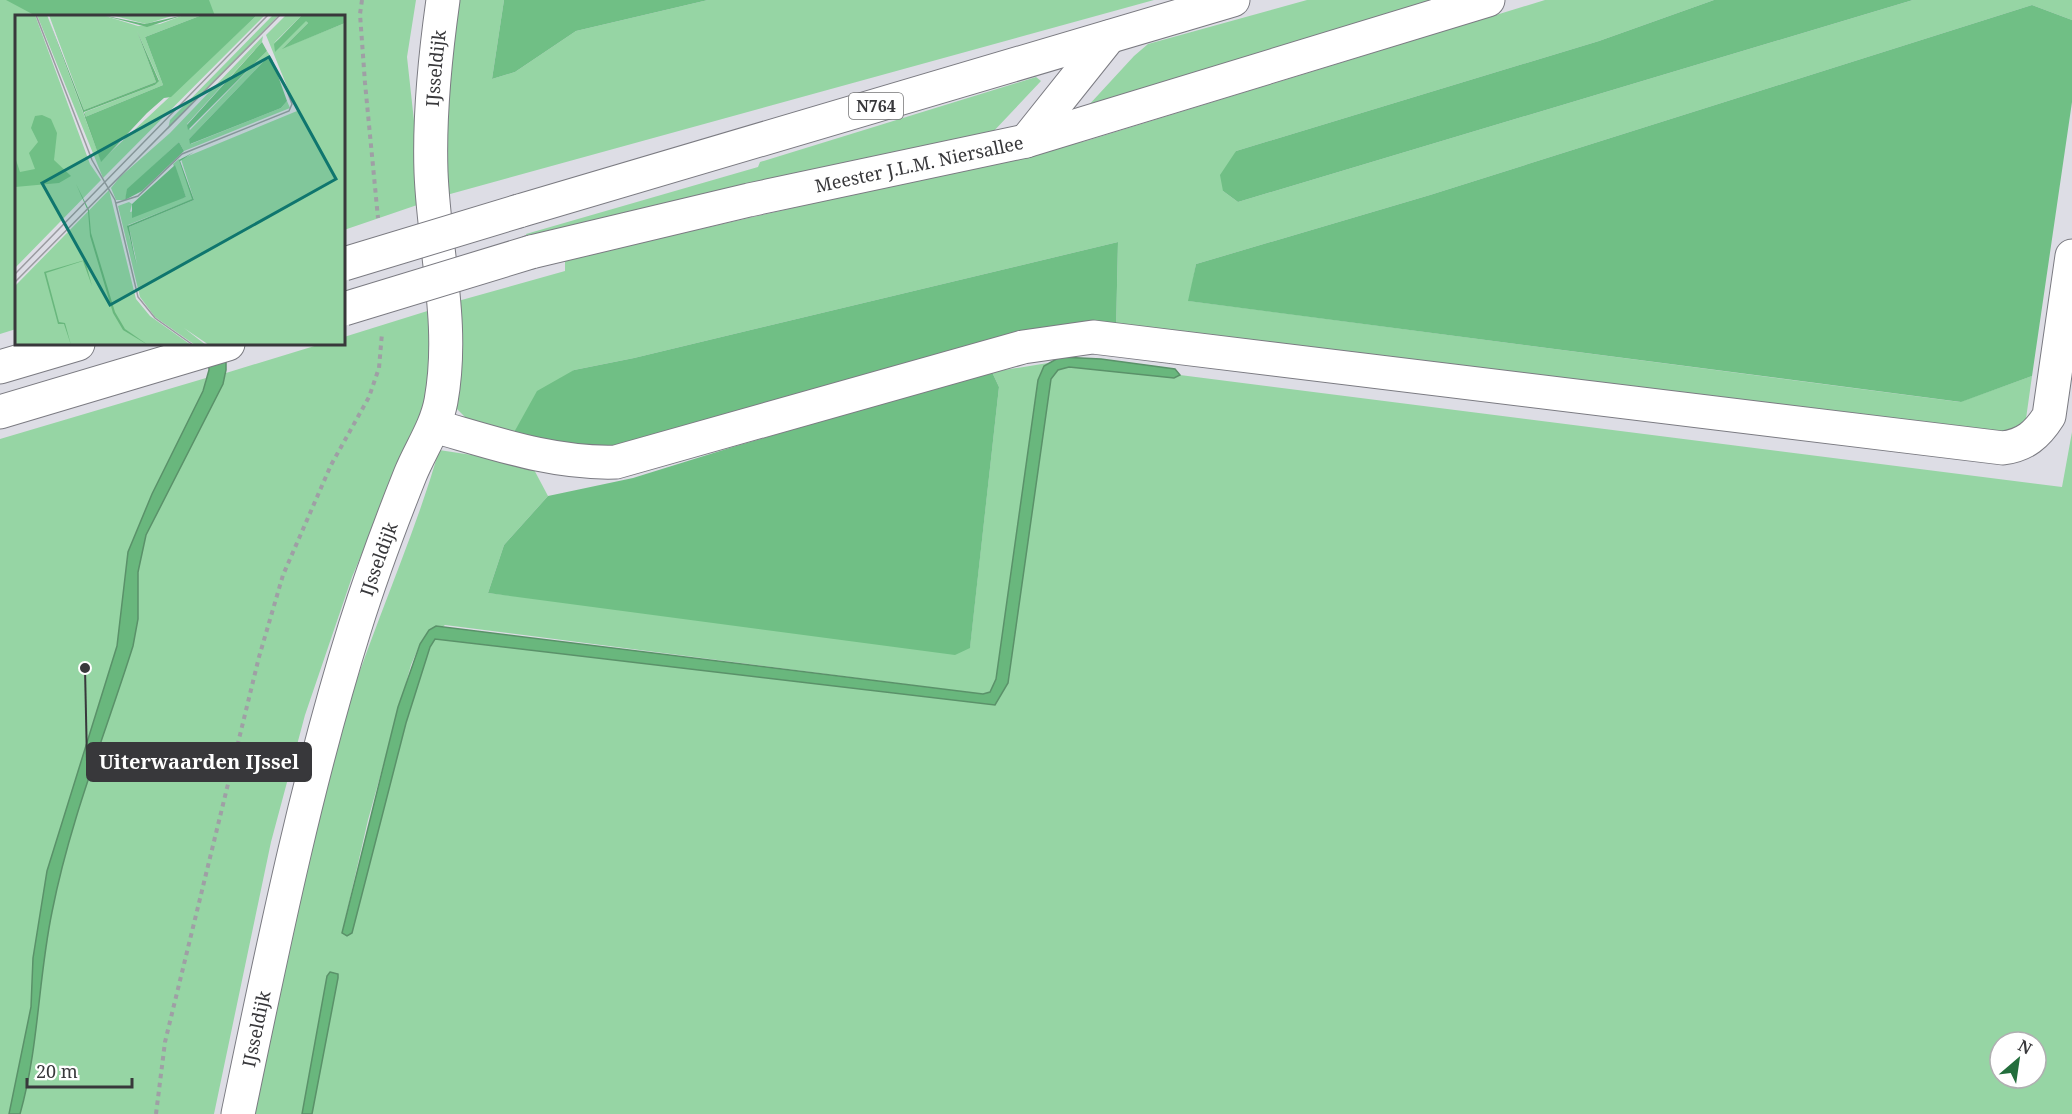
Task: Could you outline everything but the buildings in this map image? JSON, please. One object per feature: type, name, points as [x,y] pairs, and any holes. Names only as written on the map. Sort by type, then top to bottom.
[{"type":"street","name":"IJsseldijk","points":[[238,1114],[286,887],[326,725],[356,625],[410,474],[434,426],[440,404],[447,342],[446,304],[431,174],[432,110],[443,0]]},
{"type":"street","name":"N764","points":[[345,264],[1233,0]]},
{"type":"street","name":"Meester J.L.M. Niersallee","points":[[345,309],[531,252],[749,200],[1026,141],[1488,0]]},
{"type":"street","points":[[1026,141],[1109,37]]},
{"type":"street","points":[[434,426],[563,460],[587,463],[616,462],[1023,347],[1093,337],[2002,448],[2024,443],[2033,437],[2049,416],[2072,256]]},
{"type":"street","points":[[0,367],[75,345]]},
{"type":"street","points":[[0,412],[225,345]]},
{"type":"path","points":[[362,0],[361,26],[378,226]]},
{"type":"path","points":[[156,1114],[165,1042],[259,657],[284,574],[331,465],[369,397],[381,359],[382,327]]},
{"type":"shaded area","points":[[0,0],[416,0],[407,57],[423,203],[345,230],[345,15],[15,15],[15,329],[0,334]]},
{"type":"shaded area","points":[[6,0],[209,0],[215,15],[34,15]]},
{"type":"shaded area","points":[[451,0],[504,0],[492,79],[515,72],[576,31],[708,0],[1154,0],[443,196]]},
{"type":"shaded area","points":[[504,0],[708,0],[576,31],[515,72],[492,79]]},
{"type":"shaded area","points":[[1307,0],[1450,0],[1087,107],[1148,44]]},
{"type":"shaded area","points":[[1545,0],[1714,0],[1599,41],[1236,151],[1223,191],[1238,202],[1913,0],[2072,0],[2072,20],[2032,5],[1430,195],[1196,264],[1189,301],[1960,402],[2032,376],[2024,433],[1995,437],[1116,330],[1118,242],[634,358],[574,370],[512,436],[469,421],[453,405],[458,301],[565,271],[565,260],[1086,141]]},
{"type":"shaded area","points":[[1714,0],[1913,0],[1238,202],[1223,191],[1220,175],[1236,151],[1599,41]]},
{"type":"shaded area","points":[[2032,5],[2072,20],[2072,102],[2032,376],[1961,402],[1188,301],[1196,264],[1430,195]]},
{"type":"shaded area","points":[[1036,77],[1041,81],[991,134],[528,242],[526,234],[758,167],[760,162]]},
{"type":"shaded area","points":[[1118,242],[1116,330],[612,452],[512,436],[537,391],[574,370],[634,358]]},
{"type":"shaded area","points":[[437,308],[430,406],[385,499],[352,577],[305,715],[271,842],[214,1114],[0,1114],[0,439],[206,378],[205,384],[224,379],[226,373],[318,345],[345,345],[345,337]]},
{"type":"shaded area","points":[[208,345],[226,345],[226,370],[223,384],[146,535],[138,572],[138,619],[133,646],[68,844],[47,937],[35,1038],[26,1089],[20,1114],[9,1114],[31,1007],[33,958],[47,871],[117,646],[128,552],[152,494],[203,391],[209,370]]},
{"type":"shaded area","points":[[1060,357],[1101,359],[1175,369],[1180,375],[1174,378],[1069,367],[1058,370],[1051,379],[1008,683],[995,705],[435,639],[430,647],[406,723],[352,933],[347,936],[342,933],[398,707],[420,644],[429,630],[436,626],[983,694],[990,692],[996,679],[1038,380],[1044,366]]},
{"type":"shaded area","points":[[1048,363],[1038,380],[996,679],[990,692],[983,694],[445,625],[420,644],[411,665],[368,820],[342,933],[352,933],[406,723],[430,646],[435,639],[995,705],[1008,683],[1047,392],[1053,375],[1062,368],[1099,367],[1174,378],[1180,375],[2062,487],[2072,432],[2072,1114],[312,1114],[330,972],[327,976],[302,1114],[254,1114],[305,872],[341,729],[439,450],[531,464],[548,496],[504,545],[488,593],[970,647],[999,387],[992,372]]},
{"type":"shaded area","points":[[992,372],[999,387],[970,648],[955,655],[488,593],[504,545],[548,496],[633,478]]},
{"type":"shaded area","points":[[330,972],[338,974],[338,978],[312,1114],[302,1114],[327,976]]},
{"type":"place","name":"Uiterwaarden IJssel","points":[[85,668]]}]
